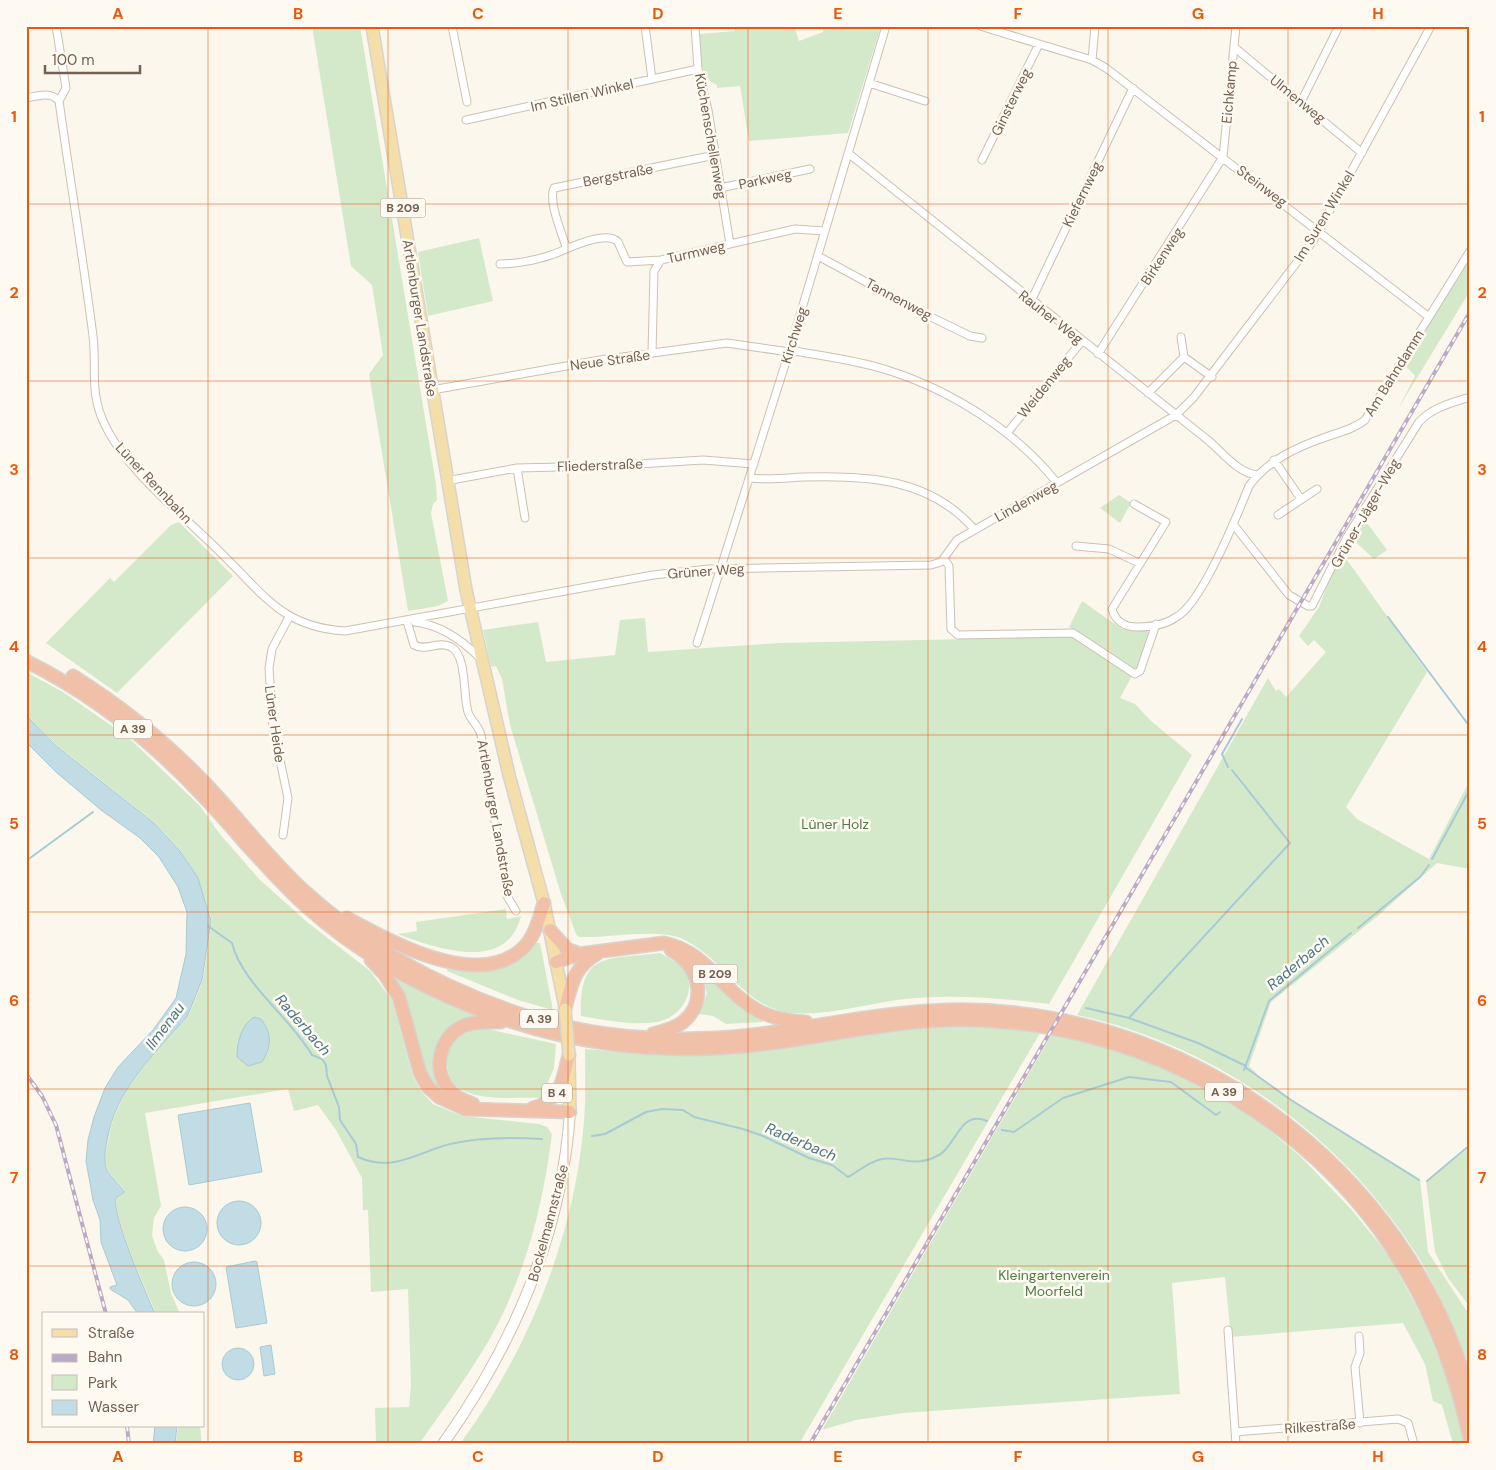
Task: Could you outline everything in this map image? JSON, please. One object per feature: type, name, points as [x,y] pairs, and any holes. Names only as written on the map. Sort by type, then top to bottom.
[{"type":"highway","name":"A 39","points":[[26,652],[72,676],[106,698],[164,743],[215,794],[277,864],[316,901],[351,929],[384,951],[431,978],[481,1000],[550,1022],[585,1030],[643,1037],[728,1037],[907,1013],[944,1010],[992,1011],[1027,1014],[1086,1025],[1134,1040],[1183,1060],[1232,1086],[1275,1114],[1310,1142],[1350,1181],[1382,1219],[1413,1264],[1458,1358],[1470,1396]]},
{"type":"highway","name":"A 39","points":[[26,661],[68,684],[135,730],[197,789],[275,876],[308,908],[358,946],[379,961],[435,991],[511,1022],[584,1040],[678,1049],[748,1046],[928,1021],[992,1021],[1084,1035],[1172,1065],[1226,1094],[1283,1133],[1321,1166],[1374,1224],[1412,1283],[1439,1338],[1457,1386],[1470,1440]]},
{"type":"highway","points":[[316,901],[400,945],[455,962],[476,965],[503,961],[524,948],[532,936],[544,903]]},
{"type":"highway","name":"B 209","points":[[550,930],[568,950],[579,954],[652,945],[673,945],[692,953],[742,1000],[757,1010],[791,1021],[836,1023]]},
{"type":"highway","points":[[643,1037],[673,1028],[683,1022],[692,1012],[697,1000],[698,987],[695,974],[688,963],[676,953],[652,945]]},
{"type":"highway","points":[[358,946],[385,975],[399,997],[405,1013],[420,1073],[428,1087],[438,1097],[452,1105],[465,1108],[570,1112]]},
{"type":"highway","points":[[565,1009],[576,972],[582,964],[600,951]]},
{"type":"highway","points":[[556,962],[579,954]]},
{"type":"highway","name":"A 39","points":[[487,1109],[460,1099],[446,1087],[440,1070],[441,1052],[454,1032],[463,1026],[476,1022],[511,1022]]},
{"type":"highway","name":"B 4","points":[[523,1110],[544,1105],[554,1098],[561,1087],[569,1054]]},
{"type":"main road","name":"Artlenburger Landstraße","points":[[372,26],[446,480],[469,609]]},
{"type":"main road","name":"B 209","points":[[469,609],[544,903],[565,1009]]},
{"type":"main road","name":"Bockelmannstraße","points":[[443,1444],[494,1362],[531,1284],[544,1249],[562,1179],[570,1112],[569,1054],[565,1009]]},
{"type":"street","name":"Lüner Rennbahn","points":[[56,26],[66,88],[59,101],[93,337],[94,394],[105,425],[124,454],[277,608],[289,617],[308,626],[345,631],[469,609]]},
{"type":"street","points":[[646,26],[652,79]]},
{"type":"street","name":"Küchenschellenweg","points":[[695,26],[698,69],[730,244]]},
{"type":"street","name":"Kirchweg","points":[[697,643],[789,351],[886,26]]},
{"type":"street","name":"Steinweg","points":[[980,26],[1092,60],[1106,68],[1429,317]]},
{"type":"street","points":[[1092,60],[1095,26]]},
{"type":"street","name":"Eichkamp","points":[[1223,157],[1236,26]]},
{"type":"street","points":[[1301,102],[1339,26]]},
{"type":"street","name":"Im Suren Winkel","points":[[1176,415],[1212,377],[1319,231],[1431,26]]},
{"type":"street","points":[[454,27],[467,102]]},
{"type":"street","name":"Ginsterweg","points":[[982,160],[1040,44]]},
{"type":"street","name":"Ulmenweg","points":[[1234,47],[1362,153]]},
{"type":"street","name":"Im Stillen Winkel","points":[[466,120],[698,69]]},
{"type":"street","points":[[869,83],[925,101]]},
{"type":"street","name":"Kiefernweg","points":[[1031,301],[1133,88]]},
{"type":"street","points":[[26,98],[47,94],[54,96],[59,101]]},
{"type":"street","name":"Rauher Weg","points":[[848,153],[1082,342],[1176,415],[1235,465],[1250,474],[1257,475]]},
{"type":"street","name":"Bergstraße","points":[[566,247],[557,220],[552,193],[554,188],[715,155]]},
{"type":"street","name":"Birkenweg","points":[[1098,354],[1223,157]]},
{"type":"street","name":"Parkweg","points":[[720,188],[810,170]]},
{"type":"street","name":"Turmweg","points":[[652,353],[654,271],[661,260],[796,230],[825,231]]},
{"type":"street","points":[[500,264],[550,255],[566,247],[614,238],[618,242],[627,262],[661,260]]},
{"type":"street","name":"Am Bahndamm","points":[[1156,624],[1172,620],[1185,610],[1211,570],[1249,486],[1257,475],[1274,460],[1313,441],[1354,427],[1365,420],[1470,251]]},
{"type":"street","name":"Tannenweg","points":[[818,256],[927,315],[970,336],[982,338]]},
{"type":"street","points":[[1181,337],[1184,357],[1212,377]]},
{"type":"street","name":"Weidenweg","points":[[1007,434],[1082,342]]},
{"type":"street","name":"Neue Straße","points":[[432,390],[652,353],[726,343],[789,351],[870,365],[901,374],[952,399],[1007,434],[1031,452],[1057,483]]},
{"type":"street","points":[[1148,393],[1184,357]]},
{"type":"street","name":"Grüner-Jäger-Weg","points":[[1233,524],[1289,595],[1308,606],[1312,606],[1347,537],[1419,422],[1440,407],[1470,397]]},
{"type":"street","name":"Lindenweg","points":[[944,559],[954,543],[1176,415]]},
{"type":"street","name":"Fliederstraße","points":[[446,480],[517,468],[606,466],[703,460],[754,464]]},
{"type":"street","points":[[1274,460],[1301,499]]},
{"type":"street","points":[[517,468],[525,518]]},
{"type":"street","points":[[750,478],[862,477],[892,482],[940,500],[961,514],[975,530]]},
{"type":"street","points":[[1278,515],[1316,489]]},
{"type":"street","points":[[944,559],[949,566],[951,629],[958,635],[1073,633],[1135,674],[1140,671],[1156,624],[1125,625],[1114,616],[1112,609],[1166,522],[1134,504]]},
{"type":"street","points":[[1076,546],[1109,549],[1139,563]]},
{"type":"street","name":"Grüner Weg","points":[[469,609],[632,578],[721,569],[931,565],[944,559]]},
{"type":"street","name":"Lüner Heide","points":[[283,835],[288,798],[273,727],[269,668],[272,649],[289,617]]},
{"type":"street","points":[[407,621],[427,624],[442,630],[464,643],[480,658]]},
{"type":"street","name":"Artlenburger Landstraße","points":[[407,621],[412,640],[417,647],[446,645],[455,649],[460,655],[469,714],[481,735],[507,896],[516,911]]},
{"type":"street","points":[[1228,1330],[1236,1444]]},
{"type":"street","points":[[1359,1336],[1360,1352],[1355,1366],[1360,1423]]},
{"type":"street","name":"Rilkestraße","points":[[1235,1432],[1404,1420],[1411,1428],[1414,1444]]},
{"type":"green space","points":[[312,26],[360,26],[436,484],[437,500],[433,504],[431,513],[448,601],[438,606],[408,611],[369,374],[383,355],[372,285],[351,266]]},
{"type":"green space","points":[[735,26],[794,26],[799,41],[823,32],[824,26],[881,26],[848,133],[749,141],[740,86],[717,88],[717,85],[706,76],[701,56],[700,34],[735,31]]},
{"type":"green space","points":[[479,238],[493,301],[428,316],[418,252]]},
{"type":"green space","points":[[1470,257],[1470,291],[1398,409],[1415,376],[1404,364]]},
{"type":"green space","points":[[1119,495],[1131,503],[1120,523],[1100,508]]},
{"type":"green space","points":[[1362,516],[1387,550],[1374,559],[1350,537]]},
{"type":"green space","points":[[179,522],[233,576],[117,693],[46,643],[110,578],[114,582],[171,525]]},
{"type":"green space","points":[[1342,553],[1427,672],[1346,807],[1357,819],[1429,859],[1470,780],[1470,869],[1437,863],[1379,915],[1271,1002],[1249,1066],[1260,1077],[1292,1100],[1420,1179],[1428,1252],[1470,1316],[1470,1367],[1441,1299],[1420,1260],[1390,1216],[1355,1174],[1316,1137],[1273,1103],[1228,1074],[1180,1049],[1129,1029],[1077,1015],[1268,678],[1276,691],[1279,689],[1286,697],[1326,652],[1314,640],[1308,646],[1299,636],[1319,607]]},
{"type":"green space","points":[[1082,601],[1122,629],[1146,630],[1149,634],[1137,670],[1134,671],[1069,627]]},
{"type":"green space","name":"Lüner Holz","points":[[645,618],[648,652],[779,643],[1063,637],[1070,635],[1132,676],[1120,698],[1135,704],[1151,721],[1192,755],[1049,1004],[995,998],[941,997],[905,999],[820,1013],[792,1013],[775,1009],[759,1001],[707,955],[678,937],[643,934],[579,937],[576,934],[561,894],[510,725],[502,679],[496,666],[492,667],[490,662],[483,630],[538,622],[546,662],[615,655],[620,620]]},
{"type":"green space","points":[[26,672],[63,692],[129,738],[200,806],[219,833],[259,879],[307,922],[370,971],[392,1000],[413,1077],[422,1092],[433,1104],[462,1116],[539,1124],[547,1127],[552,1134],[538,1214],[513,1291],[489,1340],[419,1444],[376,1444],[375,1408],[409,1407],[411,1386],[408,1289],[371,1292],[368,1210],[363,1210],[362,1178],[336,1130],[318,1105],[294,1111],[288,1089],[145,1113],[161,1206],[154,1218],[152,1235],[157,1250],[164,1260],[171,1293],[179,1312],[155,1312],[120,1221],[117,1198],[126,1192],[108,1171],[106,1152],[112,1123],[128,1089],[150,1059],[188,1017],[203,980],[212,921],[198,878],[181,851],[154,822],[55,744],[26,714]],"holes":[[[254,1017],[260,1019],[266,1026],[237,1043]]]},
{"type":"green space","points":[[506,909],[507,919],[521,916],[513,934],[501,945],[486,951],[449,950],[398,934],[417,931],[416,922]]},
{"type":"green space","points":[[536,943],[540,943],[553,1010],[518,1000],[447,971],[448,967],[485,970],[507,965],[517,960]]},
{"type":"green space","points":[[660,953],[675,961],[687,976],[688,993],[680,1009],[674,1015],[657,1022],[648,1023],[619,1022],[581,1016],[585,979],[591,969],[600,962],[611,959]]},
{"type":"green space","points":[[703,968],[763,1022],[726,1024],[713,1016],[699,1014],[707,993],[701,975]]},
{"type":"green space","points":[[387,971],[489,1018],[476,1018],[436,1052],[452,1100],[433,1084],[424,1071]]},
{"type":"green space","points":[[968,1025],[1040,1033],[799,1444],[460,1444],[507,1370],[527,1331],[559,1249],[579,1164],[585,1112],[585,1049],[679,1056],[748,1052],[901,1029]]},
{"type":"green space","points":[[483,1028],[556,1044],[554,1068],[541,1098],[482,1096],[464,1091],[452,1081],[447,1066],[452,1043],[462,1033]]},
{"type":"green space","name":"Kleingartenverein Moorfeld","points":[[1052,1034],[1107,1045],[1183,1073],[1255,1118],[1300,1156],[1351,1209],[1390,1257],[1424,1321],[1453,1393],[1465,1444],[1453,1444],[1442,1405],[1433,1401],[1425,1364],[1403,1323],[1231,1337],[1225,1277],[1172,1283],[1180,1394],[903,1413],[856,1420],[822,1430]]},
{"type":"green space","points":[[1470,1147],[1470,1307],[1448,1278],[1435,1252],[1426,1182]]},
{"type":"green space","points":[[178,1428],[200,1428],[202,1444],[176,1444]]},
{"type":"water","name":"Ilmenau","points":[[26,715],[55,745],[154,823],[180,851],[198,878],[211,921],[202,980],[187,1017],[149,1059],[127,1089],[111,1123],[106,1148],[106,1168],[125,1192],[116,1198],[119,1221],[154,1312],[137,1312],[128,1300],[110,1289],[110,1287],[117,1285],[101,1242],[100,1220],[93,1200],[86,1161],[88,1140],[105,1088],[118,1067],[153,1030],[176,998],[186,954],[187,912],[178,887],[159,857],[140,838],[101,810],[56,772],[26,742]]},
{"type":"water","points":[[254,1017],[261,1019],[265,1024],[269,1035],[269,1045],[262,1062],[248,1066],[237,1057],[238,1046],[243,1029]]},
{"type":"water","points":[[250,1103],[262,1172],[189,1185],[178,1115]]},
{"type":"water","points":[[235,1201],[243,1201],[255,1207],[261,1223],[255,1239],[243,1245],[235,1245],[223,1239],[217,1227],[217,1219],[223,1207]]},
{"type":"water","points":[[181,1207],[189,1207],[201,1213],[207,1229],[201,1245],[189,1251],[181,1251],[169,1245],[163,1233],[163,1225],[169,1213]]},
{"type":"water","points":[[190,1262],[198,1262],[210,1268],[216,1284],[210,1300],[198,1306],[190,1306],[178,1300],[172,1288],[172,1280],[178,1268]]},
{"type":"water","points":[[257,1262],[267,1323],[236,1328],[226,1267]]},
{"type":"water","points":[[271,1345],[275,1374],[264,1376],[260,1347]]},
{"type":"water","points":[[238,1348],[250,1352],[254,1364],[250,1376],[238,1380],[226,1376],[222,1364],[226,1352]]},
{"type":"water","points":[[155,1428],[177,1428],[175,1444],[153,1444]]},
{"type":"waterway","points":[[1388,617],[1470,727]]},
{"type":"waterway","points":[[1470,657],[1468,660],[1470,663]]},
{"type":"waterway","points":[[1228,767],[1222,754],[1242,719]]},
{"type":"waterway","points":[[1232,770],[1290,843],[1129,1018],[1198,1043],[1246,1066]]},
{"type":"waterway","name":"Raderbach","points":[[1432,859],[1470,789]]},
{"type":"waterway","points":[[26,861],[93,812]]},
{"type":"waterway","name":"Raderbach","points":[[1358,928],[1420,877],[1429,865]]},
{"type":"waterway","name":"Raderbach","points":[[208,926],[232,943],[237,958],[256,986],[292,1027],[312,1055],[322,1059],[326,1065],[327,1076],[339,1107],[340,1120],[356,1144],[358,1157],[383,1163],[394,1162],[406,1160],[450,1144],[473,1140],[496,1138],[542,1139]]},
{"type":"waterway","name":"Raderbach","points":[[1244,1070],[1269,1001],[1351,933]]},
{"type":"waterway","points":[[1086,1008],[1129,1018]]},
{"type":"waterway","points":[[1245,1067],[1291,1100],[1419,1180]]},
{"type":"waterway","name":"Raderbach","points":[[1002,1130],[1014,1132],[1063,1098],[1129,1077],[1171,1082],[1216,1115],[1220,1112]]},
{"type":"waterway","name":"Raderbach","points":[[592,1136],[605,1134],[646,1112],[662,1109],[683,1110],[694,1117],[763,1136],[809,1158],[832,1165],[848,1177],[869,1164],[882,1159],[915,1162],[930,1159],[945,1150],[964,1124],[978,1119],[987,1121]]},
{"type":"waterway","points":[[1427,1181],[1470,1145]]},
{"type":"railway","points":[[810,1444],[1470,312]]},
{"type":"railway","points":[[26,1074],[42,1096],[56,1125],[105,1312]]},
{"type":"railway","points":[[127,1428],[129,1444]]}]
